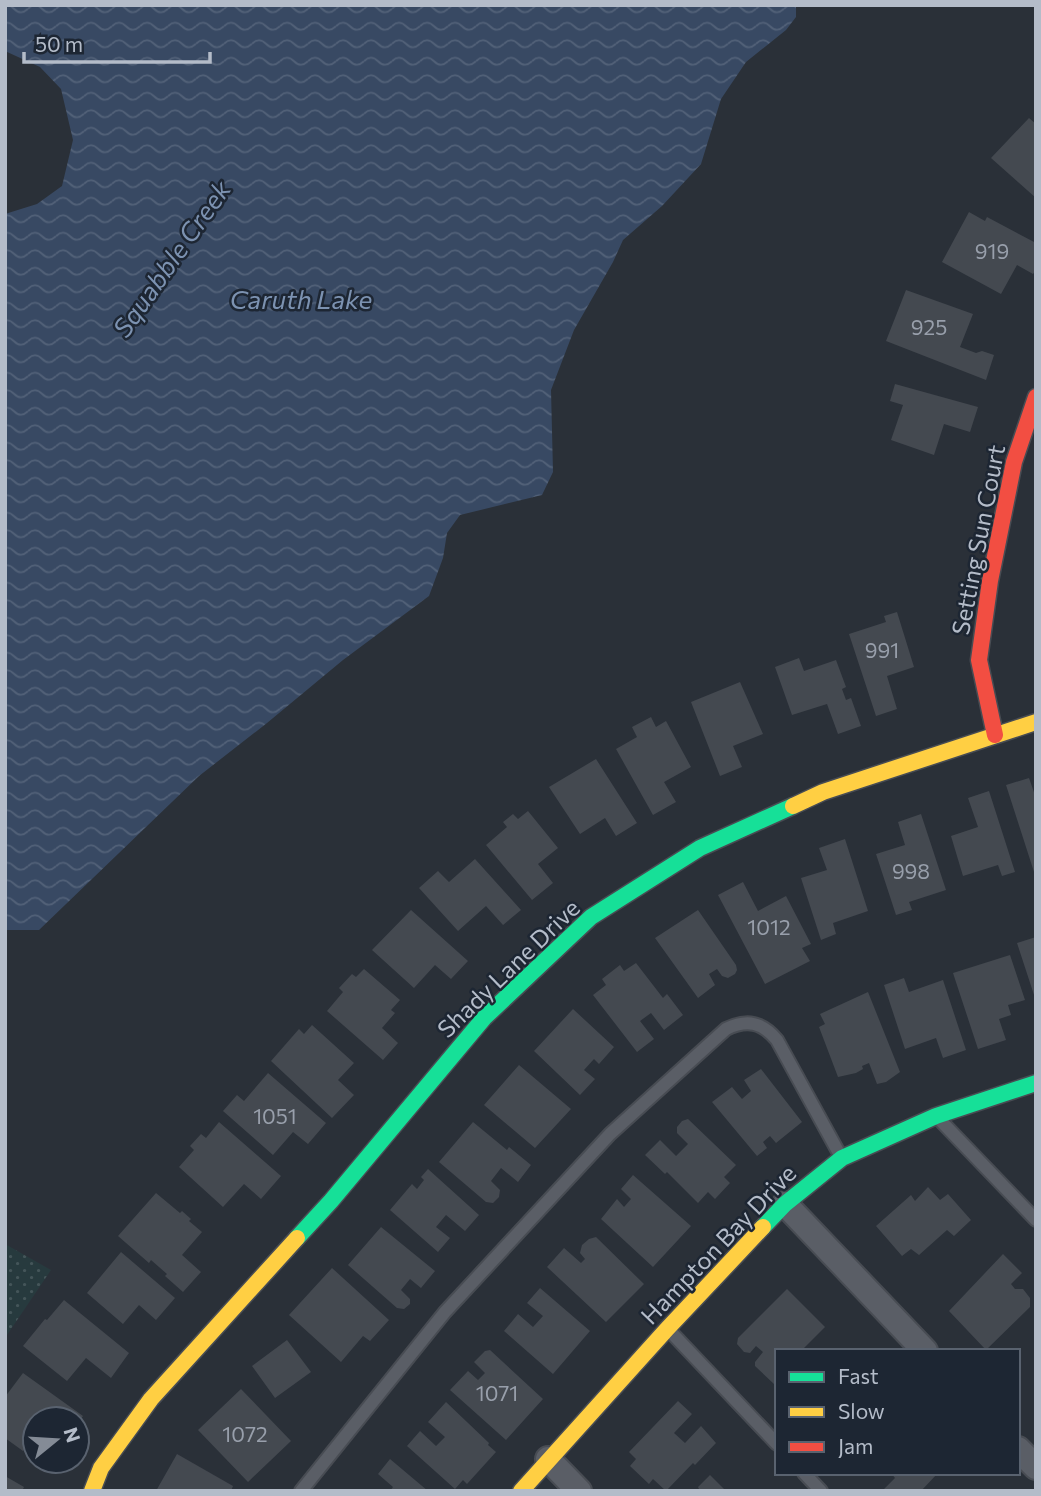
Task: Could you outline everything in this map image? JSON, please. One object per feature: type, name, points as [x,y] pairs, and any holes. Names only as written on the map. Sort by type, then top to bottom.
[{"type":"street","name":"Setting Sun Court","points":[[995,735],[979,660],[990,581],[1014,462],[1036,397]]},
{"type":"street","name":"Shady Lane Drive","points":[[92,1491],[101,1468],[151,1399],[331,1201],[484,1018],[591,917],[700,848],[811,797],[1036,722]]},
{"type":"street","name":"Hampton Bay Drive","points":[[521,1491],[667,1329],[785,1204],[842,1158],[936,1116],[1036,1083]]},
{"type":"street","points":[[785,1204],[923,1349]]},
{"type":"street","points":[[1020,1450],[1036,1467]]},
{"type":"street","points":[[548,1460],[579,1491]]},
{"type":"lane","points":[[301,1491],[445,1312],[610,1134],[726,1029],[748,1023],[760,1025],[770,1031],[778,1040],[842,1158]]},
{"type":"lane","points":[[936,1116],[1036,1220]]},
{"type":"lane","points":[[667,1329],[775,1442]]},
{"type":"lane","points":[[806,1475],[821,1491]]},
{"type":"green space","points":[[5,1244],[51,1270],[5,1338]]},
{"type":"water","name":"Caruth Lake","points":[[5,5],[796,5],[796,17],[786,30],[746,62],[721,99],[701,164],[662,206],[623,240],[574,330],[551,390],[553,472],[542,495],[460,515],[447,533],[443,558],[429,596],[343,660],[199,776],[39,930],[5,930],[5,214],[37,204],[62,186],[73,140],[61,89],[40,67],[5,51]]},
{"type":"building","points":[[1029,118],[1036,124],[1036,198],[991,158]]},
{"type":"building","points":[[969,212],[985,221],[987,217],[1036,243],[1036,270],[1033,274],[1017,265],[1001,294],[942,262]]},
{"type":"building","points":[[906,290],[973,314],[960,347],[976,353],[982,351],[994,355],[986,380],[886,341]]},
{"type":"building","points":[[895,384],[978,407],[970,432],[944,424],[934,455],[891,440],[903,405],[890,401]]},
{"type":"building","points":[[897,612],[914,667],[887,676],[897,709],[876,716],[849,634],[886,622],[884,616]]},
{"type":"building","points":[[799,658],[804,671],[836,660],[846,687],[842,689],[846,700],[851,698],[861,726],[838,734],[827,704],[792,715],[775,667]]},
{"type":"building","points":[[740,682],[763,734],[733,746],[742,767],[720,776],[691,702]]},
{"type":"building","points":[[651,717],[656,727],[666,721],[691,767],[664,782],[676,802],[653,815],[616,749],[637,737],[632,727]]},
{"type":"building","points":[[596,759],[637,823],[616,836],[605,818],[580,834],[549,787]]},
{"type":"building","points":[[1029,778],[1036,798],[1035,875],[1006,785]]},
{"type":"building","points":[[989,791],[1015,872],[1002,876],[998,865],[963,876],[951,836],[978,827],[968,798]]},
{"type":"building","points":[[528,811],[558,848],[538,864],[553,883],[532,900],[486,845],[507,827],[503,822],[513,814],[518,819]]},
{"type":"building","points":[[921,814],[946,890],[909,902],[912,910],[896,915],[876,854],[905,845],[898,822]]},
{"type":"building","points":[[845,839],[868,911],[833,923],[836,934],[821,940],[801,878],[827,870],[819,848]]},
{"type":"building","points":[[475,859],[521,910],[503,925],[486,906],[458,931],[419,888],[438,871],[449,882]]},
{"type":"building","points":[[743,882],[758,911],[786,896],[811,944],[802,948],[810,961],[765,984],[718,895]]},
{"type":"building","points":[[411,910],[468,961],[451,979],[435,965],[414,988],[372,950]]},
{"type":"building","points":[[698,910],[737,970],[728,978],[722,976],[717,969],[709,974],[715,985],[698,998],[655,938]]},
{"type":"building","points":[[1036,937],[1036,998],[1035,998],[1017,943]]},
{"type":"building","points":[[1010,955],[1025,1000],[1008,1005],[1011,1015],[999,1019],[1006,1040],[978,1049],[953,973]]},
{"type":"building","points":[[636,963],[663,998],[667,994],[683,1015],[664,1030],[651,1013],[640,1021],[654,1039],[637,1052],[593,995],[606,985],[602,979],[620,965],[624,971]]},
{"type":"building","points":[[364,969],[400,1000],[391,1010],[395,1013],[382,1028],[398,1043],[383,1060],[327,1011],[343,992],[339,988],[352,974],[356,977]]},
{"type":"building","points":[[904,978],[909,992],[943,980],[966,1050],[943,1058],[936,1038],[905,1049],[884,985]]},
{"type":"building","points":[[868,992],[900,1072],[886,1082],[877,1084],[869,1063],[856,1073],[838,1077],[819,1027],[825,1024],[820,1014]]},
{"type":"building","points":[[573,1009],[614,1047],[599,1064],[594,1059],[584,1070],[595,1079],[580,1095],[534,1051]]},
{"type":"building","points":[[312,1025],[354,1063],[338,1080],[354,1095],[332,1118],[271,1061],[299,1029],[304,1034]]},
{"type":"building","points":[[519,1065],[571,1109],[535,1148],[484,1105]]},
{"type":"building","points":[[761,1069],[802,1122],[776,1143],[770,1136],[763,1142],[767,1148],[757,1156],[712,1102],[732,1087],[742,1099],[751,1091],[744,1080]]},
{"type":"building","points":[[268,1073],[326,1123],[308,1144],[293,1132],[273,1155],[223,1111],[237,1095],[244,1101]]},
{"type":"building","points":[[688,1119],[736,1165],[724,1177],[730,1183],[715,1199],[708,1192],[698,1203],[667,1172],[665,1174],[645,1155],[660,1140],[676,1156],[688,1144],[677,1133],[677,1127]]},
{"type":"building","points":[[219,1122],[281,1176],[261,1199],[244,1184],[223,1207],[179,1167],[194,1150],[190,1146],[201,1134],[206,1138]]},
{"type":"building","points":[[473,1122],[507,1150],[509,1147],[531,1165],[518,1182],[501,1168],[491,1181],[500,1190],[499,1197],[493,1203],[486,1202],[439,1162]]},
{"type":"building","points":[[428,1169],[479,1215],[465,1231],[446,1215],[436,1227],[450,1238],[438,1252],[390,1210],[412,1184],[417,1189],[424,1180],[421,1177]]},
{"type":"building","points":[[633,1175],[691,1226],[653,1267],[601,1219],[617,1199],[624,1207],[631,1199],[621,1189]]},
{"type":"building","points":[[928,1187],[940,1200],[948,1194],[971,1220],[954,1236],[947,1230],[919,1255],[911,1249],[902,1256],[876,1226],[911,1195],[915,1201]]},
{"type":"building","points":[[156,1193],[180,1213],[182,1211],[202,1232],[182,1255],[201,1272],[183,1292],[151,1260],[149,1263],[118,1236]]},
{"type":"building","points":[[381,1227],[435,1271],[421,1288],[410,1279],[401,1290],[410,1299],[410,1304],[404,1309],[397,1308],[348,1265]]},
{"type":"building","points":[[596,1237],[644,1284],[606,1322],[547,1267],[564,1248],[581,1263],[585,1259],[580,1253],[582,1245]]},
{"type":"building","points":[[121,1252],[175,1298],[156,1320],[139,1305],[123,1324],[87,1293]]},
{"type":"building","points":[[1003,1254],[1022,1273],[1011,1284],[1015,1289],[1023,1289],[1030,1298],[1030,1307],[987,1349],[949,1311]]},
{"type":"building","points":[[332,1268],[389,1320],[370,1341],[363,1336],[341,1362],[289,1315]]},
{"type":"building","points":[[540,1288],[590,1331],[553,1374],[504,1331],[518,1314],[533,1327],[543,1316],[527,1303]]},
{"type":"building","points":[[787,1289],[825,1327],[803,1349],[775,1349],[774,1384],[755,1366],[763,1352],[756,1346],[750,1353],[744,1352],[737,1344],[738,1338]]},
{"type":"building","points":[[64,1300],[129,1353],[111,1378],[86,1358],[67,1381],[23,1346]]},
{"type":"building","points":[[287,1340],[311,1372],[275,1398],[252,1366]]},
{"type":"building","points":[[490,1350],[543,1399],[506,1440],[450,1390],[468,1371],[478,1380],[485,1373],[474,1362],[485,1351]]},
{"type":"building","points":[[23,1373],[68,1405],[21,1405],[21,1450],[5,1438],[5,1397]]},
{"type":"building","points":[[241,1389],[291,1441],[248,1482],[198,1430]]},
{"type":"building","points":[[678,1401],[692,1414],[674,1433],[685,1443],[701,1426],[716,1443],[666,1491],[653,1479],[649,1484],[630,1466],[636,1459],[629,1452]]},
{"type":"building","points":[[446,1402],[496,1452],[467,1484],[463,1480],[455,1489],[407,1446],[420,1431],[436,1446],[445,1437],[428,1422]]},
{"type":"building","points":[[177,1454],[233,1486],[231,1491],[156,1491]]},
{"type":"building","points":[[390,1459],[428,1491],[390,1491],[393,1487],[378,1474]]},
{"type":"building","points":[[710,1475],[726,1491],[700,1491],[698,1487]]},
{"type":"building","points":[[893,1475],[936,1475],[921,1491],[882,1491],[895,1478]]},
{"type":"building","points":[[5,1476],[24,1487],[22,1491],[5,1491]]},
{"type":"traffic: fast","points":[[297,1238],[484,1018],[591,917],[700,848],[793,806]]},
{"type":"traffic: fast","points":[[763,1227],[785,1204],[842,1158],[936,1116],[1036,1083]]},
{"type":"traffic: slow","points":[[793,806],[823,792],[1036,722]]},
{"type":"traffic: slow","points":[[521,1491],[763,1227]]},
{"type":"traffic: slow","points":[[92,1491],[101,1468],[151,1399],[297,1238]]},
{"type":"traffic: jam","points":[[995,735],[979,660],[990,581],[1014,462],[1036,397]]},
{"type":"water label","name":"Squabble Creek","points":[[172,259]]}]
